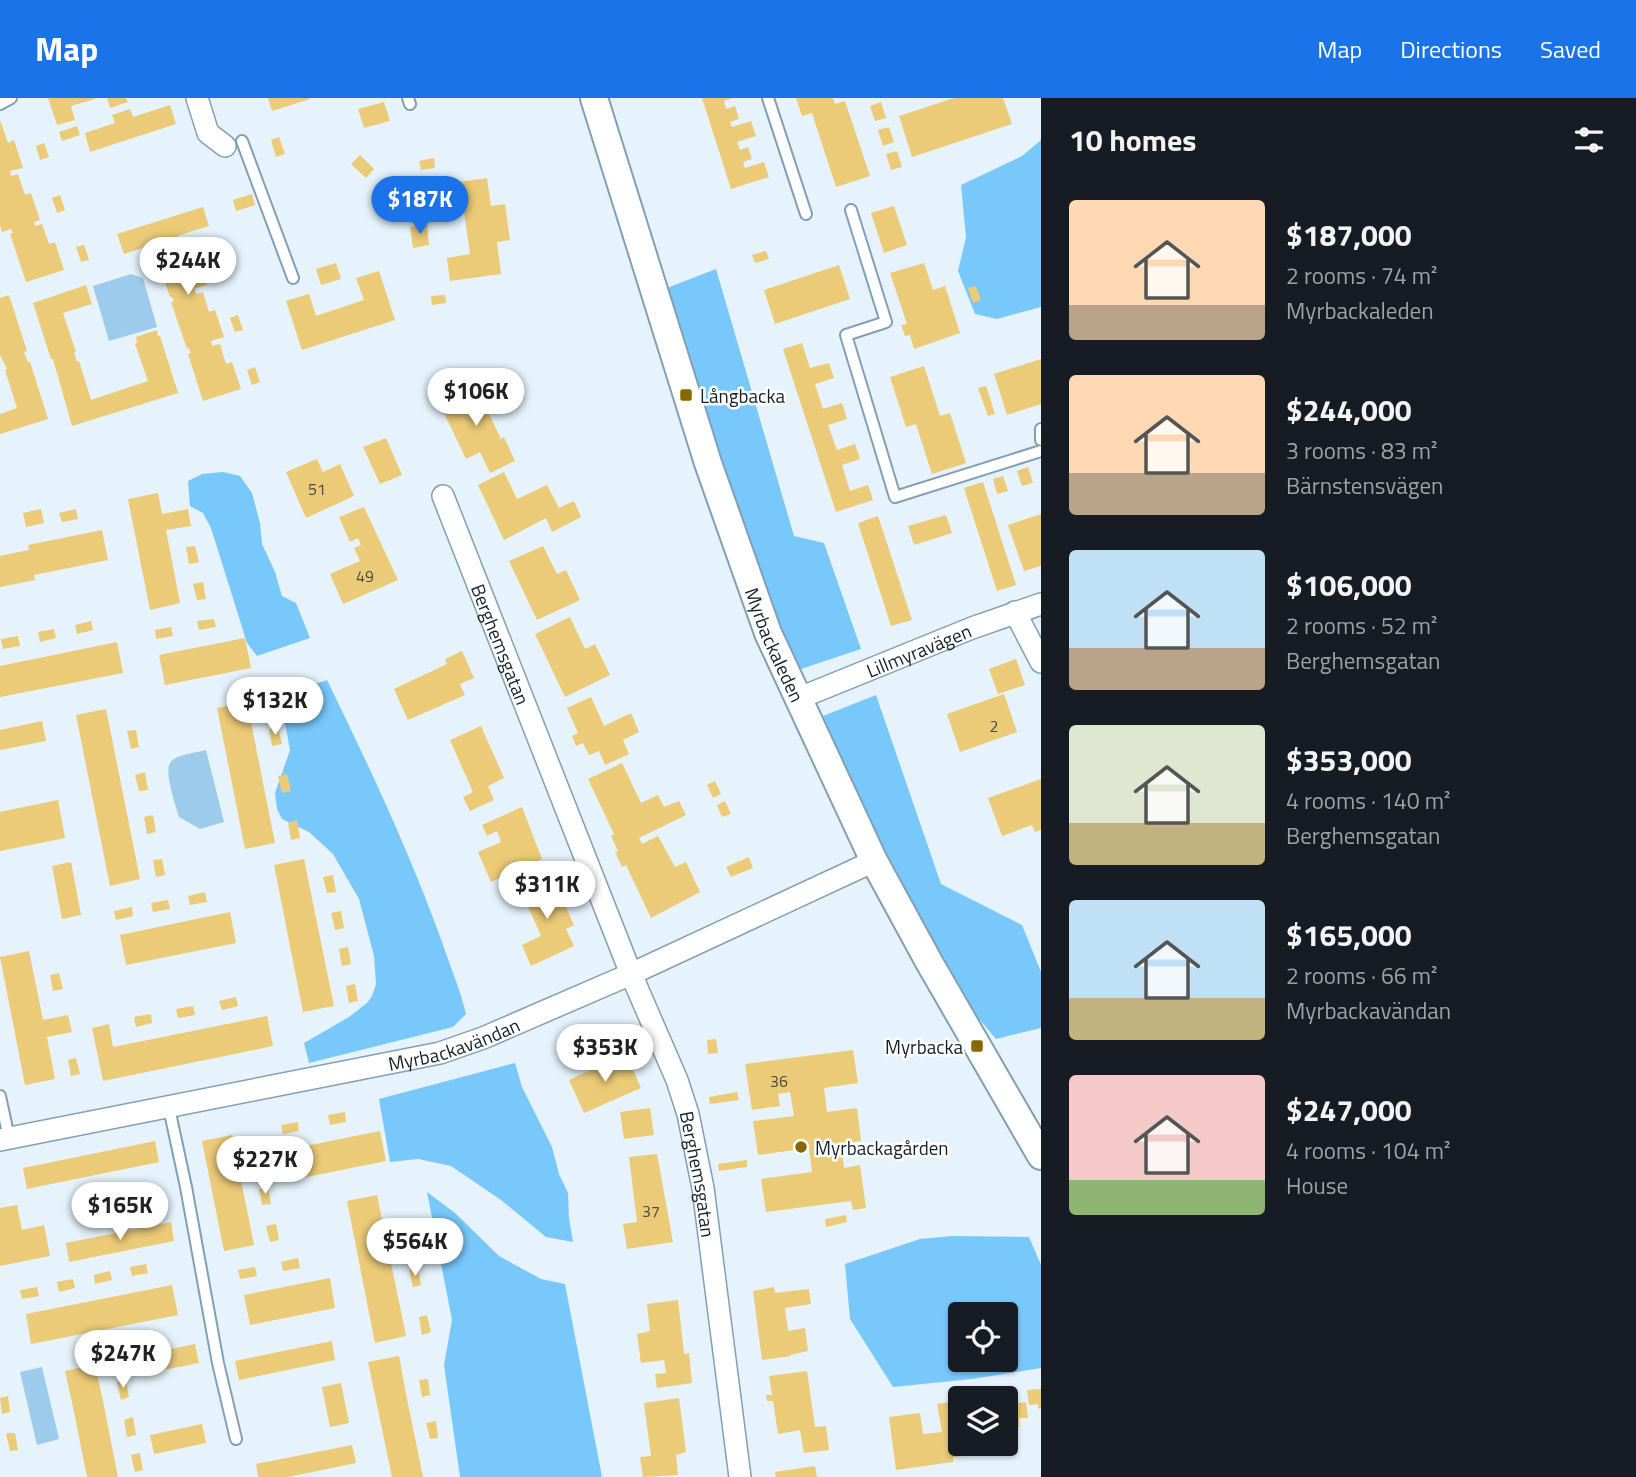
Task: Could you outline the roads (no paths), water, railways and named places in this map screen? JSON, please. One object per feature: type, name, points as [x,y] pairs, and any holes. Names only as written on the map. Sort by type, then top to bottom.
[{"type":"street","points":[[197,98],[208,133],[233,143]]},
{"type":"street","name":"Myrbackaleden","points":[[594,98],[728,526],[768,633],[874,861],[1041,1156]]},
{"type":"street","name":"Berghemsgatan","points":[[443,496],[631,974],[677,1080],[688,1114],[703,1188],[740,1477]]},
{"type":"street","name":"Lillmyravägen","points":[[797,699],[1041,604]]},
{"type":"street","points":[[1015,612],[1041,662]]},
{"type":"street","name":"Myrbackavändan","points":[[4,1139],[440,1052],[483,1038],[631,974],[874,861]]},
{"type":"lane","points":[[0,104],[11,98]]},
{"type":"lane","points":[[768,98],[806,214]]},
{"type":"lane","points":[[233,143],[293,278]]},
{"type":"lane","points":[[851,209],[886,322],[846,335],[895,497],[1041,451]]},
{"type":"lane","points":[[1041,429],[1041,440]]},
{"type":"lane","name":"Myrbackavändan","points":[[0,1096],[4,1139]]},
{"type":"lane","points":[[169,1108],[220,1374],[236,1439]]},
{"type":"place","name":"Långbacka","points":[[686,395]]},
{"type":"place","name":"Myrbacka","points":[[977,1046]]},
{"type":"place","name":"Myrbackagården","points":[[801,1147]]}]
